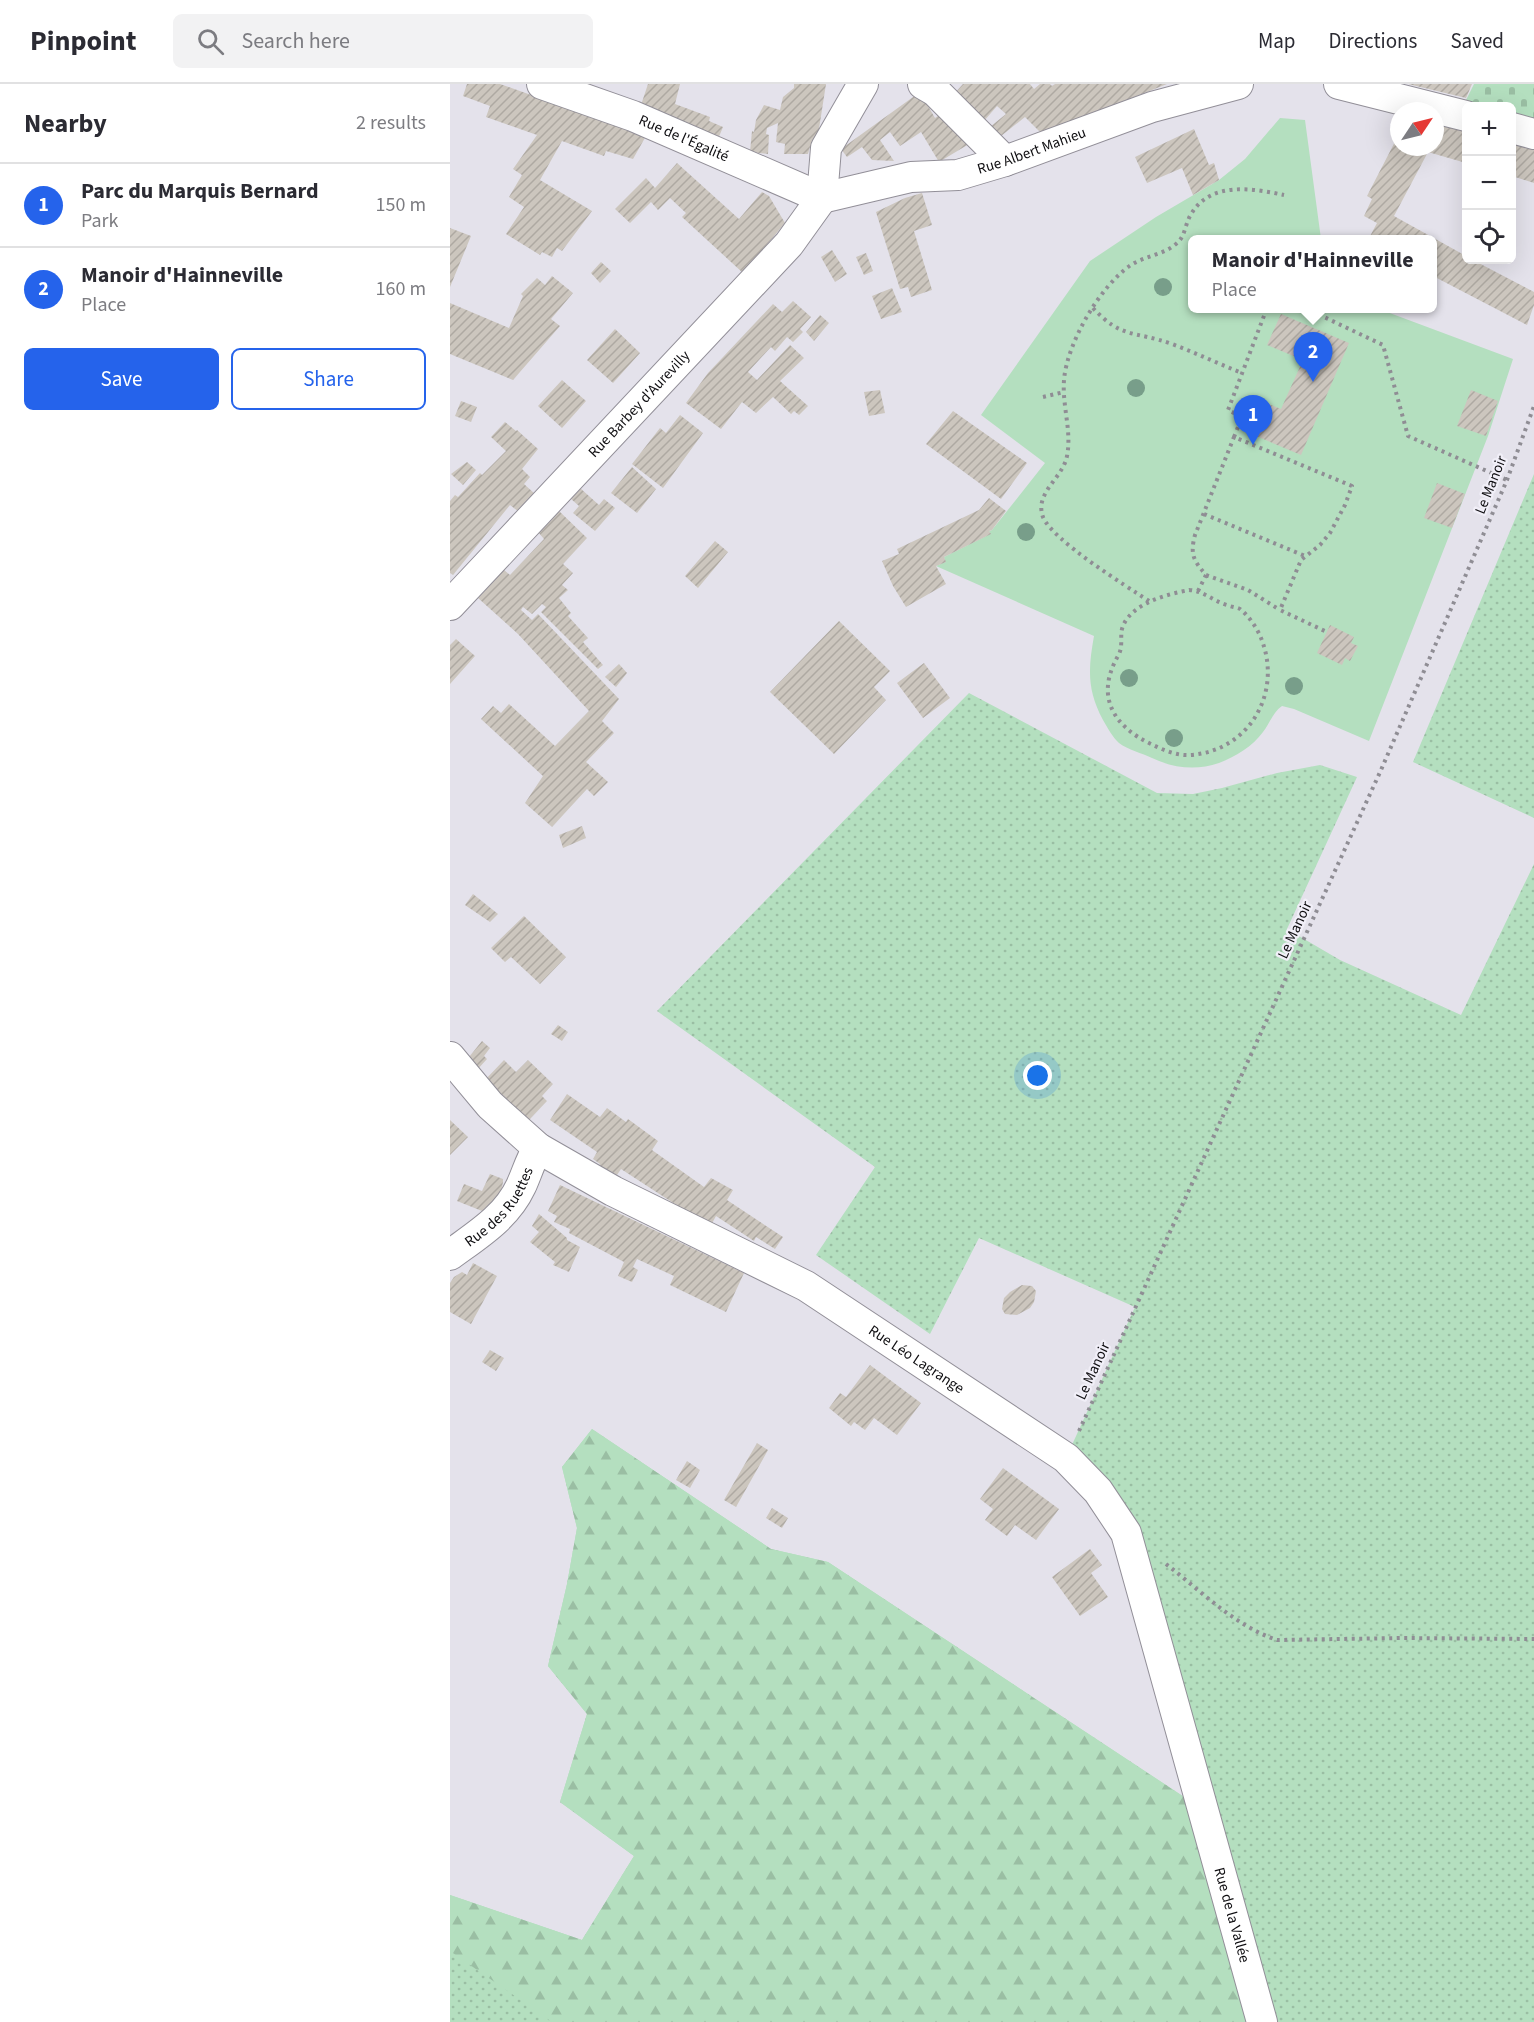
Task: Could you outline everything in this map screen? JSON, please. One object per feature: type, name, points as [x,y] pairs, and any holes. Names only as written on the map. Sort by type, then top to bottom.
[{"type":"street","name":"Rue de l'Égalité","points":[[542,84],[633,116],[822,198]]},
{"type":"street","points":[[822,198],[826,148],[863,84]]},
{"type":"street","name":"Rue Albert Mahieu","points":[[822,198],[911,177],[958,175],[1005,162],[1152,107],[1238,84]]},
{"type":"street","points":[[1339,84],[1462,116]]},
{"type":"street","points":[[933,86],[1005,162]]},
{"type":"street","points":[[1516,129],[1534,134]]},
{"type":"street","name":"Rue Barbey d'Aurevilly","points":[[450,605],[789,244],[822,198]]},
{"type":"street","name":"Rue Léo Lagrange","points":[[450,1057],[490,1105],[538,1148],[613,1191],[806,1286],[1066,1458],[1098,1491],[1126,1533],[1202,1809]]},
{"type":"street","name":"Rue des Ruettes","points":[[450,1254],[502,1215],[521,1186],[528,1164],[538,1148]]},
{"type":"street","name":"Rue de la Vallée","points":[[1202,1809],[1262,2022]]},
{"type":"path","points":[[1149,601],[1066,543],[1042,516],[1041,502],[1066,461],[1070,441],[1064,392],[1067,362],[1093,308],[1112,282],[1131,265],[1160,254],[1179,241],[1196,207],[1225,190],[1235,188],[1284,195]]},
{"type":"path","points":[[1093,308],[1108,324],[1125,333],[1173,345],[1242,374]]},
{"type":"path","points":[[1265,313],[1228,410],[1242,417],[1191,550],[1194,561],[1206,575],[1248,590],[1280,610],[1327,632]]},
{"type":"path","points":[[1314,313],[1383,345],[1408,435],[1507,480]]},
{"type":"path","points":[[1043,397],[1064,392]]},
{"type":"path","name":"Le Manoir","points":[[1066,1458],[1381,770],[1507,480],[1534,406]]},
{"type":"path","points":[[1234,437],[1352,486],[1342,512],[1330,533],[1320,545],[1301,560],[1280,610]]},
{"type":"path","points":[[1204,514],[1305,556]]},
{"type":"path","points":[[1198,591],[1206,575]]},
{"type":"path","points":[[1198,591],[1226,605],[1239,608],[1258,630],[1264,647],[1269,679],[1264,700],[1247,729],[1221,746],[1198,754],[1181,754],[1161,750],[1131,734],[1114,714],[1108,688],[1109,671],[1121,650],[1122,627],[1127,619],[1149,601],[1176,592],[1198,591]]},
{"type":"path","points":[[1164,1563],[1239,1621],[1261,1635],[1277,1640],[1534,1639]]},
{"type":"green space","points":[[1474,84],[1534,84],[1534,124],[1516,117],[1516,102],[1466,100]]},
{"type":"green space","points":[[1280,118],[1305,120],[1320,235],[1188,235],[1188,313],[1390,313],[1513,359],[1488,436],[1369,741],[1282,706],[1276,711],[1259,737],[1249,746],[1225,761],[1193,768],[1176,766],[1127,748],[1119,743],[1110,732],[1094,699],[1090,679],[1094,636],[936,566],[945,562],[944,557],[990,534],[989,531],[1045,463],[981,415],[1090,261],[1156,217],[1219,180],[1245,159]]},
{"type":"green space","points":[[1534,474],[1534,818],[1413,762]]},
{"type":"green space","points":[[969,693],[1157,793],[1193,794],[1320,765],[1357,777],[1287,929],[1340,960],[1461,1015],[1534,864],[1534,2022],[450,2022],[450,1895],[582,1940],[634,1856],[560,1802],[587,1714],[548,1666],[577,1528],[562,1467],[592,1429],[771,1549],[828,1562],[1201,1808],[1126,1533],[1066,1458],[1135,1307],[979,1238],[930,1334],[816,1255],[875,1167],[657,1011]]},
{"type":"green space","points":[[592,1429],[771,1549],[828,1562],[1202,1809],[1262,2022],[552,2022],[450,1951],[450,1895],[582,1940],[634,1856],[560,1802],[587,1714],[548,1666],[577,1528],[562,1467]]},
{"type":"building","points":[[467,84],[500,84],[646,136],[633,159],[606,151],[604,156],[562,141],[540,180],[592,211],[562,251],[557,248],[552,257],[542,252],[540,255],[506,234],[524,207],[509,197],[522,175],[513,169],[537,135],[486,117],[490,106],[463,96]]},
{"type":"building","points":[[648,84],[680,84],[675,104],[710,117],[709,121],[723,127],[718,139],[641,105]]},
{"type":"building","points":[[794,84],[826,84],[816,148],[810,147],[808,154],[784,154],[785,144],[776,142],[778,123],[767,128],[768,154],[750,152],[752,131],[754,132],[756,120],[764,105],[780,110],[783,97],[794,88]]},
{"type":"building","points":[[963,84],[1030,84],[1034,89],[1040,84],[1052,86],[1055,84],[1167,84],[1042,134],[1025,117],[1001,136],[990,127],[1006,114],[997,106],[984,121],[954,94]]},
{"type":"building","points":[[1408,84],[1472,84],[1466,98]]},
{"type":"building","points":[[920,92],[935,118],[942,113],[969,144],[939,162],[921,132],[900,146],[890,132],[880,140],[894,161],[872,160],[862,147],[847,157],[841,149]]},
{"type":"building","points":[[1444,126],[1462,131],[1462,162],[1442,156],[1444,156]]},
{"type":"building","points":[[1194,129],[1209,165],[1214,163],[1219,180],[1193,195],[1182,168],[1147,183],[1135,157]]},
{"type":"building","points":[[1516,145],[1534,150],[1534,183],[1516,177]]},
{"type":"building","points":[[1390,151],[1390,156],[1426,156],[1394,216],[1428,235],[1371,235],[1377,223],[1364,216],[1372,199],[1367,196]]},
{"type":"building","points":[[677,163],[739,219],[762,192],[769,196],[785,223],[743,273],[682,217],[686,213],[670,198],[658,210],[651,202],[630,223],[615,209],[646,178],[655,188]]},
{"type":"building","points":[[922,193],[932,225],[914,231],[932,290],[911,297],[908,287],[900,289],[876,212],[905,198]]},
{"type":"building","points":[[450,228],[471,236],[450,287]]},
{"type":"building","points":[[1437,240],[1462,254],[1462,264],[1481,264],[1534,292],[1534,305],[1527,325],[1437,278]]},
{"type":"building","points":[[832,250],[847,274],[835,282],[821,257]]},
{"type":"building","points":[[866,253],[873,271],[864,275],[856,257]]},
{"type":"building","points":[[601,262],[611,271],[600,283],[591,273]]},
{"type":"building","points":[[552,276],[573,293],[551,319],[560,326],[513,380],[450,354],[450,303],[509,328],[523,296],[521,294],[537,278],[545,285]]},
{"type":"building","points":[[892,288],[902,312],[881,319],[872,296]]},
{"type":"building","points":[[793,301],[811,317],[800,329],[803,332],[793,342],[787,337],[775,351],[771,347],[748,372],[757,380],[790,345],[804,358],[780,381],[808,406],[799,415],[794,411],[791,414],[773,397],[756,413],[742,402],[721,429],[686,403],[708,373],[773,304],[782,312]]},
{"type":"building","points":[[1281,314],[1349,343],[1301,455],[1256,436],[1269,404],[1281,409],[1303,360],[1267,345]]},
{"type":"building","points":[[820,315],[829,323],[814,341],[806,332]]},
{"type":"building","points":[[615,329],[640,353],[613,383],[587,360]]},
{"type":"building","points":[[562,380],[586,401],[562,428],[538,406]]},
{"type":"building","points":[[880,390],[885,413],[869,416],[864,392]]},
{"type":"building","points":[[1471,390],[1498,401],[1486,436],[1457,426]]},
{"type":"building","points":[[461,401],[477,407],[471,422],[455,416]]},
{"type":"building","points":[[953,411],[1027,463],[1001,499],[926,444]]},
{"type":"building","points":[[680,415],[703,433],[663,488],[632,464],[660,428],[666,433]]},
{"type":"building","points":[[505,422],[538,449],[522,469],[530,477],[524,484],[535,494],[519,512],[510,505],[453,575],[450,573],[450,501],[455,495],[458,497],[480,473],[482,475],[506,451],[491,437]]},
{"type":"building","points":[[467,462],[476,470],[463,485],[451,474]]},
{"type":"building","points":[[632,467],[656,489],[637,513],[611,493]]},
{"type":"building","points":[[1437,483],[1465,494],[1452,528],[1424,518]]},
{"type":"building","points":[[580,488],[599,505],[604,499],[615,508],[595,531],[573,513],[579,506],[570,498]]},
{"type":"building","points":[[989,498],[1006,511],[989,531],[991,534],[944,557],[946,562],[936,566],[946,584],[906,607],[893,586],[882,561],[899,554],[897,549],[979,510]]},
{"type":"building","points":[[559,511],[587,538],[563,564],[573,573],[562,585],[568,590],[559,598],[571,613],[568,616],[588,638],[583,642],[603,665],[598,669],[541,612],[546,607],[542,604],[532,614],[523,607],[521,610],[532,620],[538,614],[619,699],[602,721],[614,733],[586,762],[608,782],[594,796],[587,789],[552,827],[525,803],[543,776],[481,719],[493,706],[501,713],[509,704],[555,746],[589,711],[518,634],[478,598],[504,570],[510,575],[544,539],[538,532]]},
{"type":"building","points":[[715,541],[728,552],[698,588],[685,576]]},
{"type":"building","points":[[839,621],[890,671],[874,687],[886,700],[834,754],[770,692]]},
{"type":"building","points":[[1330,625],[1354,637],[1351,643],[1358,646],[1350,661],[1345,658],[1342,665],[1317,653]]},
{"type":"building","points":[[456,639],[475,656],[450,684],[450,645]]},
{"type":"building","points":[[924,663],[950,698],[923,718],[897,683]]},
{"type":"building","points":[[619,664],[627,673],[616,687],[605,677]]},
{"type":"building","points":[[582,826],[586,838],[563,848],[559,835]]},
{"type":"building","points":[[473,894],[498,914],[490,922],[465,905]]},
{"type":"building","points":[[524,916],[566,957],[540,984],[511,957],[505,962],[491,948]]},
{"type":"building","points":[[558,1025],[568,1032],[562,1041],[551,1034]]},
{"type":"building","points":[[482,1041],[490,1048],[484,1056],[487,1059],[476,1071],[465,1062]]},
{"type":"building","points":[[504,1060],[516,1072],[528,1060],[553,1084],[542,1096],[547,1101],[528,1121],[485,1080]]},
{"type":"building","points":[[567,1094],[600,1117],[607,1108],[626,1122],[628,1119],[658,1141],[652,1150],[704,1187],[711,1178],[733,1190],[727,1200],[783,1237],[775,1249],[756,1237],[754,1241],[716,1216],[710,1227],[621,1169],[617,1175],[599,1166],[600,1164],[593,1159],[597,1152],[550,1120]]},
{"type":"building","points":[[450,1120],[468,1137],[450,1155]]},
{"type":"building","points":[[490,1174],[503,1179],[501,1192],[495,1201],[482,1211],[457,1201],[464,1184],[482,1191]]},
{"type":"building","points":[[560,1185],[744,1273],[726,1312],[670,1285],[674,1276],[637,1259],[633,1267],[638,1270],[632,1282],[618,1276],[624,1262],[569,1233],[570,1229],[554,1222],[557,1216],[548,1211]]},
{"type":"building","points":[[539,1214],[567,1240],[580,1247],[569,1272],[553,1265],[555,1262],[530,1242],[539,1232],[532,1226]]},
{"type":"building","points":[[473,1263],[497,1276],[471,1324],[450,1312],[450,1283],[462,1272],[467,1275]]},
{"type":"building","points":[[1022,1285],[1032,1286],[1036,1291],[1034,1302],[1030,1308],[1017,1315],[1005,1314],[1002,1309],[1004,1298]]},
{"type":"building","points":[[490,1350],[504,1358],[496,1371],[482,1362]]},
{"type":"building","points":[[870,1365],[921,1403],[897,1435],[874,1418],[865,1430],[854,1422],[851,1426],[829,1408],[840,1393],[846,1397]]},
{"type":"building","points":[[757,1443],[768,1450],[736,1507],[724,1500]]},
{"type":"building","points":[[687,1461],[700,1470],[690,1488],[676,1480]]},
{"type":"building","points":[[1003,1468],[1059,1509],[1036,1540],[1015,1525],[1007,1536],[985,1520],[993,1509],[980,1499]]},
{"type":"building","points":[[772,1508],[788,1518],[782,1528],[766,1518]]},
{"type":"building","points":[[1090,1549],[1102,1565],[1091,1573],[1108,1597],[1080,1616],[1052,1577]]},
{"type":"place","name":"Manoir d'Hainneville","points":[[1313,382]]},
{"type":"place","name":"Parc du Marquis Bernard","points":[[1253,445]]}]
